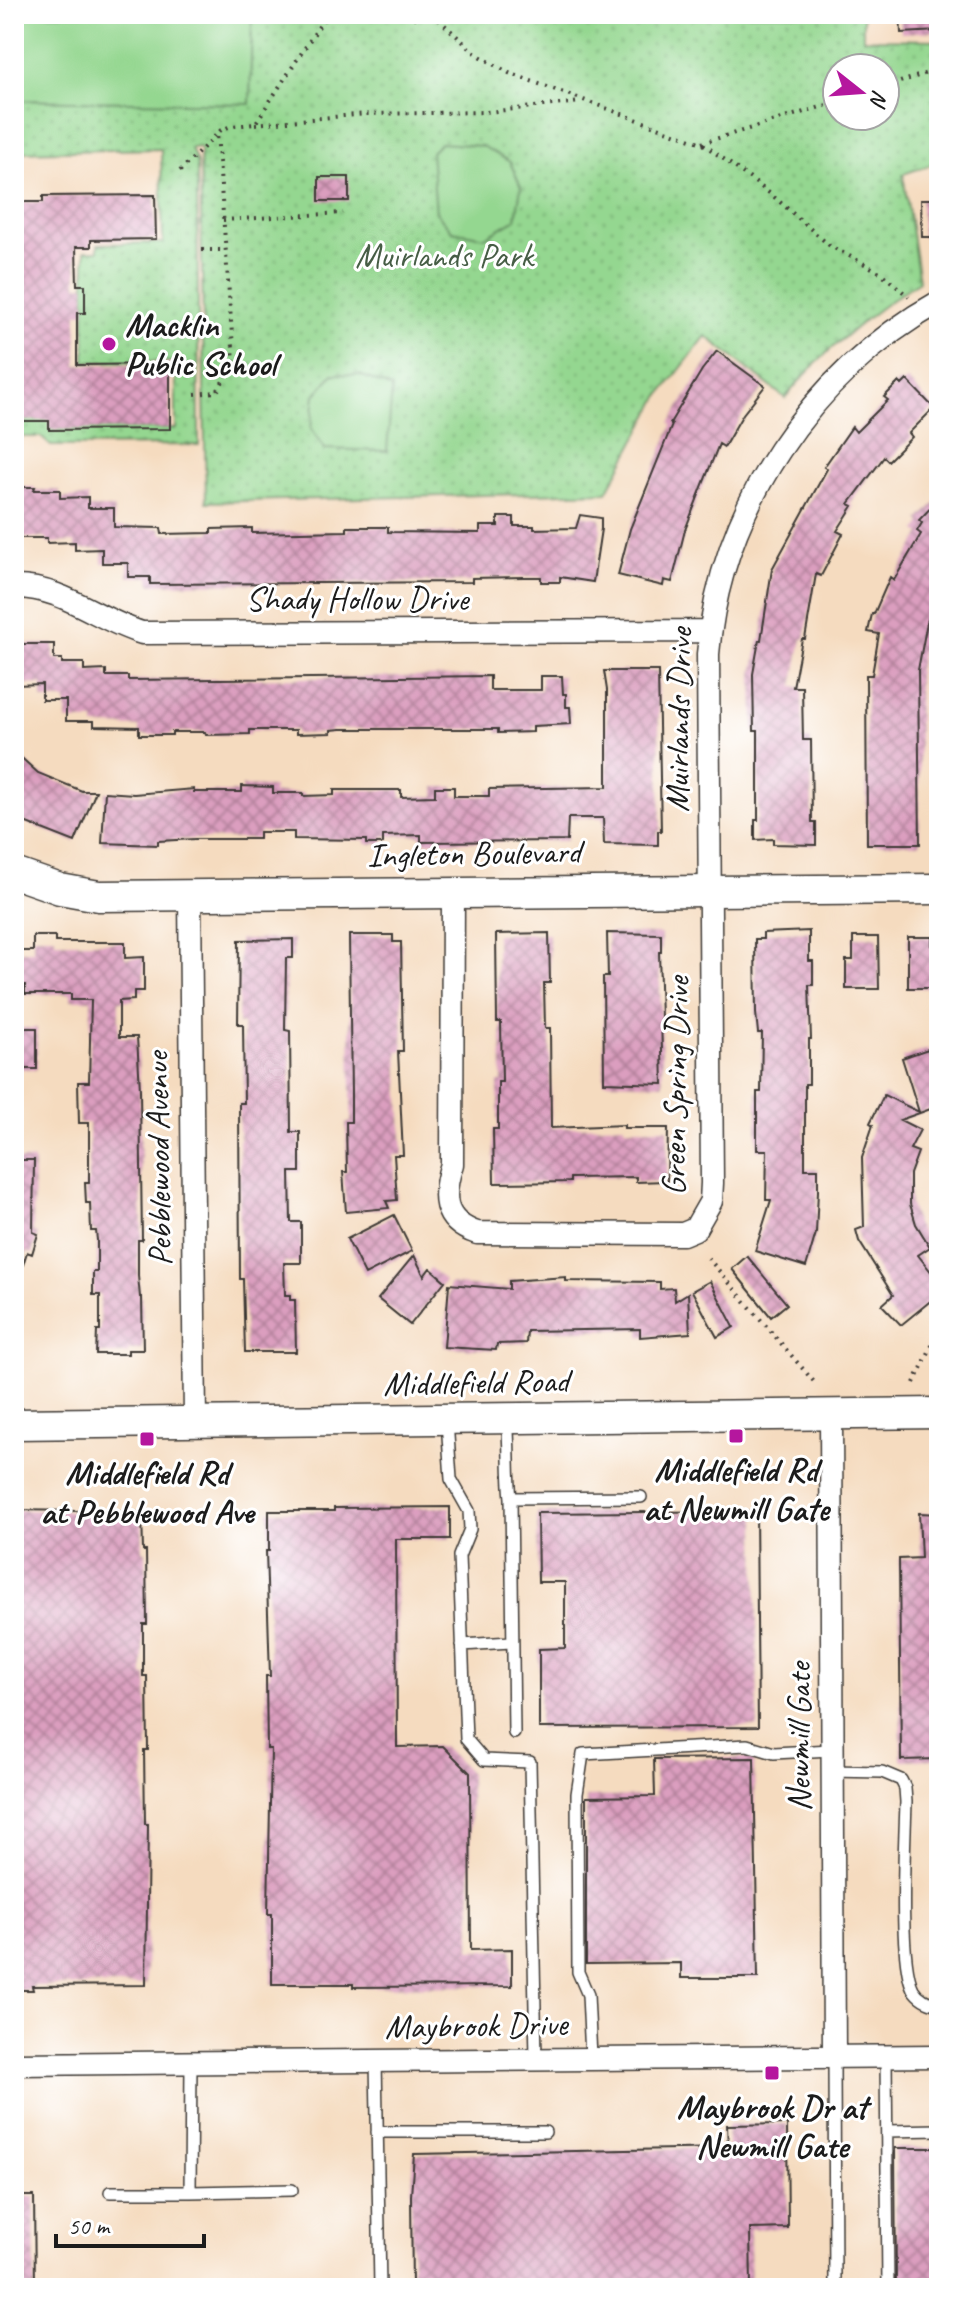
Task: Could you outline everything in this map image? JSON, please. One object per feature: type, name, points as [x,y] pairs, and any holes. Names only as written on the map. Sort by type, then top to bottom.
[{"type":"street","name":"Muirlands Drive","points":[[710,889],[710,631],[736,534],[753,494],[787,440],[819,399],[849,369],[929,308]]},
{"type":"street","name":"Shady Hollow Drive","points":[[14,587],[31,587],[61,595],[107,620],[142,633],[710,631]]},
{"type":"street","name":"Ingleton Boulevard","points":[[14,873],[60,889],[99,896],[939,889]]},
{"type":"street","name":"Green Spring Drive","points":[[453,891],[452,1164],[445,1184],[445,1204],[451,1215],[462,1228],[477,1233],[674,1234],[695,1229],[711,1201],[710,889]]},
{"type":"street","name":"Pebblewood Avenue","points":[[190,895],[195,1422]]},
{"type":"street","name":"Middlefield Road","points":[[14,1424],[939,1413]]},
{"type":"street","name":"Newmill Gate","points":[[831,1416],[834,2057]]},
{"type":"street","name":"Maybrook Drive","points":[[14,2064],[939,2056]]},
{"type":"lane","points":[[507,1419],[514,1733]]},
{"type":"lane","points":[[447,1420],[451,1479],[469,1511],[470,1529],[459,1556],[466,1739],[484,1760],[530,1762],[536,2058]]},
{"type":"lane","points":[[511,1498],[641,1497]]},
{"type":"lane","points":[[462,1645],[511,1642]]},
{"type":"lane","points":[[591,2057],[588,1995],[578,1972],[577,1794],[583,1754],[747,1745],[774,1753],[882,1772],[901,1780],[906,1802],[905,1949],[912,1987],[919,1996],[939,2005]]},
{"type":"lane","points":[[886,2056],[888,2288]]},
{"type":"lane","points":[[834,2057],[835,2288]]},
{"type":"lane","points":[[376,2060],[380,2288]]},
{"type":"lane","points":[[190,2192],[191,2063]]},
{"type":"lane","points":[[887,2131],[939,2130]]},
{"type":"lane","points":[[377,2132],[545,2132]]},
{"type":"lane","points":[[110,2192],[292,2190]]},
{"type":"path","points":[[255,124],[327,14]]},
{"type":"path","points":[[433,14],[484,60],[517,77],[702,143],[772,195],[830,246],[891,280],[929,308]]},
{"type":"path","points":[[901,82],[939,69]]},
{"type":"path","points":[[180,171],[217,133],[231,126],[366,114],[487,112],[583,101]]},
{"type":"path","points":[[702,143],[821,107]]},
{"type":"path","points":[[195,394],[216,393],[234,361],[217,133]]},
{"type":"path","points":[[223,220],[343,213]]},
{"type":"path","points":[[202,250],[225,250]]},
{"type":"path","points":[[14,427],[20,432],[14,434]]},
{"type":"path","points":[[708,1258],[815,1383]]},
{"type":"path","points":[[914,1383],[939,1331]]},
{"type":"green space","name":"Muirlands Park","points":[[14,14],[863,14],[863,39],[939,40],[939,162],[903,174],[919,281],[847,335],[785,398],[706,336],[659,397],[607,492],[206,502],[200,147],[191,148],[197,164],[199,445],[51,446],[41,437],[20,437],[20,420],[68,420],[69,429],[176,429],[176,362],[85,362],[85,251],[98,251],[98,244],[163,243],[161,149],[14,152]]},
{"type":"green space","points":[[14,14],[252,14],[250,104],[14,100]]},
{"type":"green space","points":[[440,143],[482,146],[510,162],[521,187],[516,219],[485,237],[452,231],[436,212],[431,152]]},
{"type":"green space","points":[[333,374],[360,375],[392,388],[387,451],[325,449],[311,429],[315,395]]},
{"type":"building","points":[[900,14],[939,14],[939,31],[901,33]]},
{"type":"building","points":[[319,177],[349,177],[349,201],[319,201]]},
{"type":"building","points":[[155,195],[156,239],[91,240],[91,247],[76,247],[77,285],[85,285],[85,313],[77,313],[77,365],[170,364],[170,429],[49,430],[49,421],[19,421],[18,368],[14,368],[14,202],[43,202],[43,196]]},
{"type":"building","points":[[921,199],[939,199],[939,237],[922,237]]},
{"type":"building","points":[[717,351],[765,386],[743,414],[724,447],[719,444],[685,530],[672,582],[664,580],[663,586],[618,575],[630,529],[672,425],[670,423]]},
{"type":"building","points":[[907,380],[934,408],[909,433],[912,437],[888,461],[884,457],[849,504],[853,506],[837,531],[843,534],[821,576],[816,574],[805,639],[802,639],[793,687],[802,687],[803,740],[811,740],[812,822],[816,822],[816,845],[773,844],[773,839],[755,840],[755,820],[758,820],[758,731],[754,731],[753,674],[772,569],[827,469],[824,467],[852,427],[856,432],[888,400],[884,397],[899,382],[902,385]]},
{"type":"building","points":[[14,487],[60,490],[60,498],[88,497],[88,508],[114,508],[114,527],[161,528],[162,534],[252,528],[252,533],[347,531],[347,527],[388,527],[388,532],[480,533],[480,526],[498,526],[498,517],[514,517],[514,526],[534,526],[534,529],[576,528],[580,515],[601,518],[601,529],[593,582],[560,577],[560,582],[541,582],[541,577],[523,577],[472,578],[472,582],[150,584],[150,577],[128,577],[128,563],[102,563],[102,549],[75,550],[75,542],[47,543],[47,538],[14,538]]},
{"type":"building","points":[[939,499],[939,593],[927,622],[918,670],[920,844],[867,844],[866,675],[872,675],[879,634],[868,632],[872,614],[890,577],[894,580],[921,534],[917,531],[922,523],[919,520]]},
{"type":"building","points":[[14,644],[54,644],[54,659],[62,659],[62,663],[84,663],[84,671],[106,670],[106,676],[128,676],[128,680],[490,676],[490,690],[541,690],[541,676],[562,676],[571,724],[533,726],[533,732],[498,733],[498,729],[341,729],[331,730],[331,733],[250,730],[250,734],[172,732],[172,735],[139,735],[139,727],[94,726],[94,721],[66,721],[66,700],[42,700],[42,684],[15,685]]},
{"type":"building","points":[[604,671],[658,671],[661,831],[658,831],[658,845],[604,844],[603,818],[568,818],[567,841],[421,842],[421,835],[383,836],[383,844],[366,844],[366,840],[294,839],[294,832],[259,832],[259,839],[158,841],[158,845],[102,843],[105,792],[134,794],[194,789],[194,792],[242,792],[242,786],[273,787],[273,793],[303,793],[303,796],[334,795],[334,790],[401,790],[401,797],[435,796],[435,787],[454,787],[454,796],[489,796],[489,789],[607,787],[607,690]]},
{"type":"building","points":[[14,751],[38,773],[82,791],[96,791],[75,842],[14,818]]},
{"type":"building","points":[[809,931],[813,985],[809,985],[811,1039],[809,1084],[805,1084],[805,1169],[818,1169],[818,1191],[816,1233],[806,1267],[755,1251],[771,1200],[766,1200],[767,1150],[757,1150],[757,1092],[761,1092],[762,1033],[758,1033],[756,1013],[755,939],[763,939],[763,933]]},
{"type":"building","points":[[549,933],[550,983],[544,983],[545,1028],[550,1028],[551,1128],[624,1125],[624,1128],[668,1128],[667,1181],[636,1182],[636,1177],[494,1183],[493,1129],[498,1129],[498,1082],[502,1082],[501,1022],[497,1022],[496,934]]},
{"type":"building","points":[[607,933],[661,934],[663,1084],[604,1082],[603,977],[608,977]]},
{"type":"building","points":[[349,935],[393,935],[393,942],[401,942],[403,1051],[398,1051],[403,1155],[394,1155],[397,1200],[386,1201],[389,1208],[346,1212],[343,1172],[347,1172],[346,1122],[351,1122]]},
{"type":"building","points":[[33,936],[55,936],[55,942],[125,942],[125,958],[144,957],[144,991],[134,991],[134,1000],[119,1001],[119,1037],[137,1037],[140,1090],[142,1240],[138,1240],[138,1276],[142,1297],[143,1350],[128,1350],[128,1354],[96,1354],[97,1331],[100,1331],[100,1295],[93,1295],[97,1240],[96,1231],[91,1231],[90,1203],[86,1203],[89,1123],[79,1123],[78,1082],[89,1082],[91,1000],[71,1000],[71,994],[25,994],[25,985],[14,985],[14,951],[33,951]]},
{"type":"building","points":[[853,937],[878,937],[879,989],[846,989],[846,960],[853,960]]},
{"type":"building","points":[[908,937],[932,937],[932,960],[939,959],[939,988],[908,988]]},
{"type":"building","points":[[293,939],[293,958],[286,958],[285,1030],[290,1031],[291,1132],[300,1132],[300,1172],[290,1172],[291,1222],[301,1222],[301,1263],[284,1263],[285,1295],[295,1300],[296,1352],[245,1352],[243,1279],[240,1279],[239,1103],[244,1103],[243,1024],[238,1024],[239,940]]},
{"type":"building","points":[[14,1028],[37,1028],[37,1069],[14,1069]]},
{"type":"building","points":[[928,1049],[939,1080],[939,1106],[900,1120],[920,1130],[910,1149],[918,1152],[910,1174],[910,1204],[916,1224],[930,1247],[918,1255],[939,1282],[939,1294],[901,1325],[882,1305],[893,1295],[859,1241],[856,1230],[864,1227],[862,1158],[873,1125],[870,1123],[884,1095],[919,1112],[902,1058]]},
{"type":"building","points":[[14,1160],[34,1160],[33,1232],[38,1234],[32,1254],[27,1252],[18,1281],[14,1280]]},
{"type":"building","points":[[394,1215],[412,1251],[365,1275],[347,1239]]},
{"type":"building","points":[[414,1255],[424,1276],[430,1268],[445,1281],[410,1325],[378,1299]]},
{"type":"building","points":[[747,1256],[787,1304],[771,1317],[732,1269]]},
{"type":"building","points":[[566,1277],[566,1281],[660,1282],[660,1289],[674,1288],[675,1301],[688,1293],[690,1333],[640,1337],[640,1329],[527,1331],[526,1343],[497,1344],[496,1350],[444,1347],[449,1284],[509,1289],[509,1281]]},
{"type":"building","points":[[710,1281],[734,1327],[717,1337],[692,1291]]},
{"type":"building","points":[[450,1507],[450,1539],[396,1539],[397,1747],[443,1746],[470,1773],[471,1950],[512,1949],[512,1986],[272,1984],[272,1914],[268,1914],[271,1749],[267,1749],[266,1676],[270,1676],[266,1551],[269,1551],[269,1511]]},
{"type":"building","points":[[14,1510],[142,1512],[147,1624],[143,1624],[148,1750],[144,1750],[145,1824],[148,1824],[146,1985],[32,1986],[33,1990],[14,1990],[14,1750],[17,1750]]},
{"type":"building","points":[[756,1511],[758,1727],[539,1728],[539,1649],[565,1648],[565,1582],[538,1582],[537,1513]]},
{"type":"building","points":[[919,1513],[939,1514],[939,1759],[901,1760],[899,1559],[921,1558]]},
{"type":"building","points":[[754,1758],[758,1978],[681,1978],[681,1963],[586,1964],[586,1797],[655,1796],[654,1759]]},
{"type":"building","points":[[787,2124],[788,2228],[750,2229],[751,2288],[412,2288],[414,2154],[728,2148],[727,2125]]},
{"type":"building","points":[[895,2148],[939,2148],[939,2288],[896,2288]]},
{"type":"building","points":[[14,2196],[34,2196],[35,2288],[14,2288]]},
{"type":"place","name":"Macklin Public School","points":[[109,344]]},
{"type":"place","name":"Middlefield Rd at Newmill Gate","points":[[736,1436]]},
{"type":"place","name":"Middlefield Rd at Pebblewood Ave","points":[[147,1439]]},
{"type":"place","name":"Maybrook Dr at Newmill Gate","points":[[772,2073]]}]
